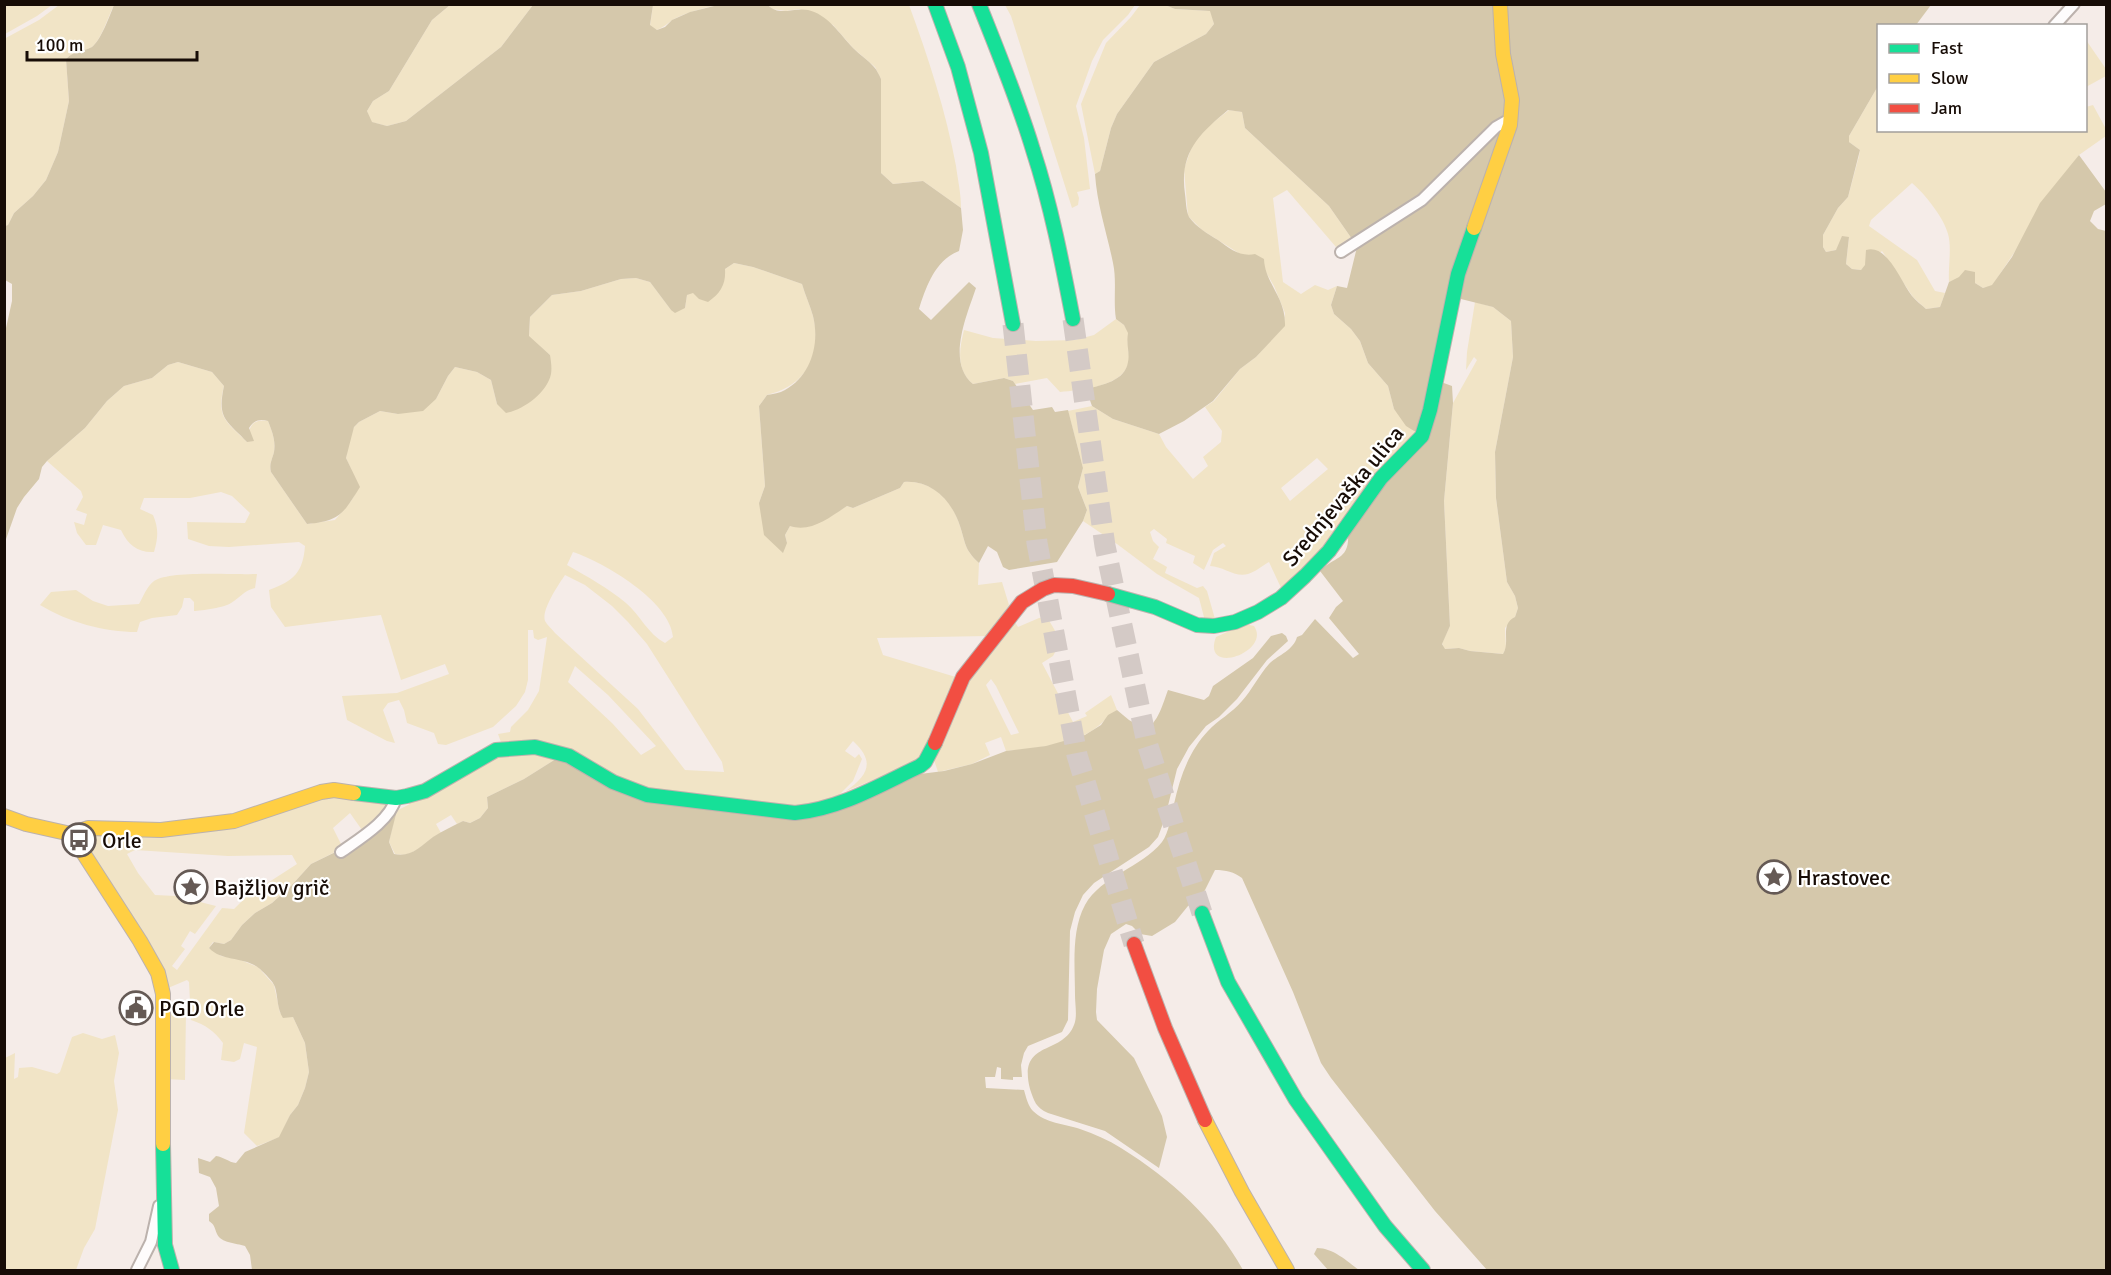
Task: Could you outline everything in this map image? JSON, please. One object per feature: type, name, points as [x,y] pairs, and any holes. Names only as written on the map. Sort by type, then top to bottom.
[{"type":"main road","points":[[935,4],[958,67],[981,153],[1013,324]]},
{"type":"main road","points":[[979,4],[1006,70],[1040,170],[1055,229],[1073,319]]},
{"type":"main road","name":"Srednjevaška ulica","points":[[71,834],[88,828],[161,830],[234,821],[321,792],[334,790],[396,798],[425,791],[460,773],[496,750],[535,747],[569,756],[613,782],[647,795],[795,813],[815,811],[852,797],[925,762],[940,733],[963,677],[1022,602],[1043,589],[1054,585],[1094,590],[1155,607],[1197,625],[1214,626],[1234,622],[1258,612],[1281,598],[1329,551],[1381,478],[1422,436],[1430,410],[1458,274],[1506,140],[1510,119],[1512,100],[1503,54],[1500,4]]},
{"type":"main road","points":[[4,816],[26,824],[71,834],[141,941],[158,973],[163,994],[165,1245],[172,1270]]},
{"type":"main road","points":[[1202,913],[1228,982],[1296,1100],[1385,1226],[1423,1270]]},
{"type":"main road","points":[[1134,944],[1154,1002],[1188,1084],[1233,1175],[1287,1270]]},
{"type":"main road","points":[[1276,1254],[1280,1270]]},
{"type":"street","points":[[2056,24],[2074,4]]},
{"type":"street","points":[[1341,252],[1422,200],[1496,127],[1510,119]]},
{"type":"street","points":[[341,852],[375,827],[394,805],[396,798]]},
{"type":"street","points":[[144,1270],[163,1186]]},
{"type":"street","points":[[137,1270],[148,1247],[157,1240],[165,1245]]},
{"type":"shaded area","points":[[5,4],[52,5],[5,34]]},
{"type":"shaded area","points":[[59,5],[114,5],[95,44],[66,59],[69,101],[58,152],[46,180],[33,196],[14,213],[8,225],[5,226],[4,39],[39,20]]},
{"type":"shaded area","points":[[114,5],[450,5],[432,20],[389,91],[373,101],[367,111],[372,122],[387,126],[406,121],[501,47],[533,5],[653,5],[650,25],[657,30],[690,12],[718,5],[768,5],[777,10],[803,9],[815,12],[827,20],[853,48],[872,64],[881,79],[881,173],[893,184],[923,181],[961,208],[963,230],[959,251],[944,261],[933,275],[919,309],[931,320],[969,282],[976,288],[961,338],[961,364],[965,375],[973,384],[1004,378],[1013,381],[1033,410],[1052,407],[1055,412],[1068,410],[1083,468],[1078,487],[1087,510],[1083,521],[1057,562],[1009,570],[1003,567],[997,552],[988,546],[979,563],[974,558],[968,550],[952,508],[940,494],[932,488],[914,482],[904,482],[900,488],[853,508],[847,506],[813,526],[798,528],[790,526],[785,535],[787,543],[783,553],[764,535],[759,503],[765,486],[759,406],[767,395],[779,393],[794,384],[807,368],[814,348],[815,327],[802,284],[734,263],[725,269],[723,284],[713,299],[708,302],[699,299],[693,293],[687,295],[685,308],[675,313],[650,282],[636,278],[621,279],[581,291],[552,295],[530,317],[529,336],[550,355],[551,362],[549,381],[533,400],[506,413],[497,404],[491,380],[477,372],[455,367],[436,399],[423,411],[398,414],[380,411],[354,427],[346,458],[360,487],[340,515],[318,523],[307,524],[271,472],[274,444],[268,421],[260,420],[253,423],[249,428],[254,441],[247,442],[225,418],[222,406],[224,386],[212,372],[178,362],[168,365],[152,378],[124,386],[107,401],[85,428],[47,461],[42,467],[39,479],[17,508],[5,542],[4,337],[12,301],[12,284],[5,280],[5,226],[8,225],[14,213],[33,196],[46,180],[58,152],[69,101],[66,59],[95,44]]},
{"type":"shaded area","points":[[450,5],[533,5],[501,47],[406,121],[387,126],[371,122],[367,111],[373,101],[389,91],[432,20]]},
{"type":"shaded area","points":[[653,5],[718,5],[685,14],[657,30],[650,26]]},
{"type":"shaded area","points":[[768,5],[909,5],[942,105],[956,166],[961,208],[923,181],[893,184],[881,173],[881,79],[875,67],[853,48],[833,25],[799,9],[786,11],[772,9]]},
{"type":"shaded area","points":[[1005,5],[1135,5],[1103,40],[1092,61],[1076,106],[1084,138],[1090,189],[1077,192],[1078,205],[1072,208],[1011,16]]},
{"type":"shaded area","points":[[1140,5],[1165,5],[1175,9],[1211,11],[1214,24],[1206,34],[1154,62],[1117,114],[1100,171],[1095,174],[1081,104],[1106,43]]},
{"type":"shaded area","points":[[1165,5],[1493,5],[1508,108],[1501,118],[1432,186],[1406,206],[1352,239],[1329,206],[1245,128],[1242,112],[1228,110],[1208,127],[1193,146],[1185,167],[1184,180],[1188,215],[1199,227],[1231,249],[1240,253],[1255,254],[1264,259],[1268,276],[1282,307],[1285,326],[1256,357],[1240,369],[1213,401],[1184,421],[1159,434],[1113,419],[1092,406],[1086,389],[1118,378],[1126,368],[1128,359],[1128,333],[1124,325],[1116,319],[1114,270],[1095,174],[1100,171],[1111,128],[1117,114],[1154,62],[1206,34],[1214,24],[1210,11],[1175,9]]},
{"type":"shaded area","points":[[1505,5],[1931,5],[1917,24],[1877,24],[1877,88],[1849,136],[1849,142],[1860,150],[1848,197],[1838,208],[1823,235],[1823,247],[1826,252],[1836,250],[1842,236],[1849,237],[1846,264],[1852,269],[1861,270],[1865,265],[1866,250],[1874,249],[1887,258],[1912,296],[1926,309],[1940,307],[1949,282],[1959,277],[1965,270],[1975,272],[1975,283],[1983,288],[1992,285],[2012,257],[2040,203],[2079,155],[2106,192],[2106,204],[2094,211],[2090,221],[2098,229],[2106,231],[2106,1270],[1487,1270],[1435,1211],[1321,1063],[1293,992],[1242,878],[1226,871],[1215,870],[1200,900],[1188,906],[1175,922],[1152,936],[1140,934],[1132,926],[1126,924],[1111,934],[1104,950],[1097,989],[1097,1020],[1134,1058],[1162,1116],[1167,1137],[1159,1168],[1105,1131],[1048,1113],[1034,1101],[1028,1073],[1030,1062],[1036,1055],[1070,1033],[1075,1022],[1076,937],[1085,905],[1101,887],[1143,859],[1162,842],[1168,829],[1182,774],[1201,739],[1246,697],[1269,664],[1289,649],[1297,637],[1302,635],[1315,619],[1353,658],[1359,654],[1329,618],[1343,601],[1320,571],[1344,553],[1347,548],[1348,533],[1402,460],[1441,382],[1452,386],[1453,403],[1444,501],[1450,626],[1442,644],[1445,649],[1459,648],[1503,654],[1506,629],[1510,620],[1515,617],[1518,608],[1515,596],[1507,582],[1496,498],[1495,452],[1513,357],[1511,321],[1493,307],[1457,298],[1506,150]]},
{"type":"shaded area","points":[[2087,41],[2106,69],[2106,76],[2087,86]]},
{"type":"shaded area","points":[[1877,88],[1877,132],[2087,132],[2087,107],[2093,105],[2106,129],[2106,136],[2079,155],[1992,286],[1983,288],[1975,283],[1975,272],[1949,282],[1950,245],[1946,228],[1923,193],[1912,183],[1871,220],[1869,226],[1917,260],[1935,291],[1945,293],[1940,307],[1926,309],[1913,297],[1882,251],[1861,270],[1852,269],[1846,264],[1849,237],[1836,250],[1826,252],[1823,247],[1823,235],[1838,208],[1848,197],[1859,156],[1860,150],[1849,142],[1849,136]]},
{"type":"shaded area","points":[[1229,110],[1242,112],[1245,128],[1329,206],[1352,239],[1336,247],[1287,190],[1273,198],[1283,282],[1301,294],[1315,285],[1328,290],[1337,286],[1331,305],[1334,314],[1351,329],[1360,341],[1368,363],[1388,386],[1394,409],[1419,434],[1337,536],[1283,592],[1269,562],[1243,575],[1210,566],[1214,553],[1226,546],[1223,543],[1213,550],[1204,570],[1193,563],[1195,556],[1166,543],[1167,539],[1154,529],[1150,532],[1153,541],[1159,547],[1153,559],[1167,567],[1165,573],[1197,588],[1203,586],[1207,591],[1215,619],[1205,621],[1199,598],[1157,574],[1083,521],[1087,510],[1078,487],[1083,468],[1068,411],[1092,406],[1113,419],[1159,434],[1166,447],[1193,479],[1208,466],[1203,457],[1221,442],[1222,431],[1205,407],[1214,401],[1240,369],[1256,357],[1284,326],[1285,313],[1264,269],[1202,230],[1188,216],[1184,169],[1193,143],[1211,124]],"holes":[[[1317,458],[1328,469],[1290,501],[1281,488]]]},
{"type":"shaded area","points":[[1498,129],[1504,129],[1419,434],[1406,426],[1394,409],[1388,386],[1368,363],[1360,341],[1351,329],[1334,314],[1331,305],[1337,286],[1347,288],[1358,243],[1409,211]]},
{"type":"shaded area","points":[[734,263],[802,284],[813,316],[816,344],[813,356],[801,376],[781,391],[767,395],[759,406],[765,486],[759,503],[787,543],[785,535],[790,526],[806,526],[820,522],[847,506],[853,508],[900,488],[904,482],[923,484],[939,493],[952,508],[968,550],[979,563],[978,585],[1002,582],[1009,605],[988,636],[877,638],[883,655],[959,678],[917,762],[846,791],[860,779],[867,761],[853,741],[845,751],[855,758],[859,754],[862,759],[853,781],[835,799],[808,808],[646,790],[624,780],[502,745],[498,734],[510,732],[511,727],[528,710],[539,691],[547,637],[538,640],[534,638],[533,630],[528,630],[528,680],[525,692],[516,706],[493,727],[446,745],[438,744],[434,733],[407,723],[399,700],[388,703],[383,710],[395,743],[387,741],[347,720],[342,696],[397,693],[449,674],[445,664],[401,680],[381,615],[285,627],[271,607],[269,590],[285,583],[296,574],[302,563],[305,546],[299,542],[229,547],[209,546],[188,539],[187,522],[245,523],[250,513],[232,496],[221,492],[190,498],[144,498],[140,509],[153,515],[157,529],[154,552],[138,549],[130,544],[121,530],[103,525],[96,545],[86,545],[77,533],[74,522],[84,525],[87,514],[76,510],[83,497],[81,491],[47,461],[85,428],[107,401],[124,386],[152,378],[168,365],[178,362],[212,372],[224,386],[221,405],[225,418],[247,442],[254,423],[262,420],[268,421],[274,444],[271,472],[307,524],[335,520],[359,487],[346,458],[349,439],[354,427],[380,411],[398,414],[436,399],[455,367],[477,372],[491,380],[497,404],[550,355],[529,337],[530,317],[552,295],[581,291],[621,279],[636,278],[650,282],[671,310],[685,308],[687,295]],"holes":[[[573,552],[602,565],[634,585],[661,610],[669,623],[673,637],[665,643],[659,639],[626,603],[567,565]],[[565,575],[585,585],[628,622],[647,644],[722,762],[724,772],[685,770],[638,709],[547,624],[544,616],[551,597]],[[575,666],[608,695],[656,746],[641,755],[612,723],[568,682]]]},
{"type":"shaded area","points":[[1475,302],[1493,307],[1511,321],[1513,357],[1495,452],[1496,498],[1507,582],[1515,596],[1518,608],[1515,617],[1505,628],[1506,648],[1503,654],[1459,648],[1444,649],[1442,643],[1450,626],[1444,501],[1453,403],[1477,360],[1474,357],[1466,370]]},
{"type":"shaded area","points":[[1116,319],[1129,333],[1129,361],[1126,370],[1119,377],[1100,386],[1060,392],[1047,378],[1015,384],[1004,378],[973,384],[961,366],[960,352],[964,330],[993,338],[1036,341],[1075,340],[1094,335]]},
{"type":"shaded area","points":[[188,574],[257,574],[255,588],[228,604],[194,611],[194,602],[190,598],[184,598],[177,615],[140,622],[137,632],[87,625],[40,605],[51,592],[76,590],[93,601],[108,606],[139,604],[152,583],[162,578]]},
{"type":"shaded area","points":[[1047,617],[1061,641],[1053,656],[1042,663],[1073,722],[1087,716],[1085,713],[1111,695],[1117,710],[1092,731],[1080,737],[1036,748],[1006,751],[1001,737],[985,743],[990,755],[972,764],[938,772],[933,757],[959,692],[1013,619],[1018,627]],"holes":[[[991,679],[1019,733],[1011,735],[986,685]]]},
{"type":"shaded area","points":[[1245,624],[1254,626],[1257,636],[1254,644],[1236,656],[1226,658],[1218,656],[1214,649],[1216,637]]},
{"type":"shaded area","points":[[1282,633],[1288,641],[1267,660],[1237,699],[1206,726],[1189,747],[1177,769],[1158,837],[1149,847],[1094,883],[1083,895],[1070,931],[1068,1020],[1062,1032],[1028,1046],[1021,1065],[1022,1077],[1013,1077],[1013,1080],[1001,1079],[1001,1068],[997,1067],[995,1077],[985,1077],[986,1088],[1024,1090],[1030,1107],[1038,1115],[1049,1121],[1096,1135],[1121,1148],[1157,1173],[1205,1217],[1232,1251],[1243,1270],[252,1270],[250,1255],[245,1246],[219,1237],[209,1221],[209,1214],[219,1206],[216,1188],[210,1177],[199,1173],[198,1158],[210,1162],[216,1156],[236,1163],[245,1152],[279,1137],[298,1105],[309,1072],[305,1043],[293,1017],[283,1018],[271,980],[254,965],[220,955],[209,948],[214,942],[224,944],[231,940],[242,925],[255,913],[272,903],[311,864],[356,842],[354,837],[374,823],[380,813],[396,814],[389,842],[394,854],[411,853],[451,827],[463,821],[470,823],[480,818],[488,808],[487,797],[524,779],[559,757],[612,788],[791,817],[912,775],[944,771],[972,764],[1006,751],[1046,746],[1085,735],[1101,725],[1108,715],[1117,710],[1145,729],[1157,718],[1168,690],[1204,700],[1209,696],[1213,686],[1253,658],[1271,636]]},
{"type":"shaded area","points":[[509,753],[559,757],[524,779],[487,797],[488,808],[480,818],[470,823],[463,821],[457,824],[451,815],[436,824],[441,833],[408,854],[395,854],[389,842],[393,824],[374,823],[362,830],[350,813],[333,828],[343,848],[311,864],[272,903],[255,913],[242,925],[231,940],[224,944],[213,942],[209,948],[221,956],[238,959],[258,967],[274,985],[280,1013],[293,1017],[305,1043],[309,1072],[298,1105],[290,1115],[280,1137],[257,1146],[244,1133],[257,1047],[244,1043],[240,1059],[234,1062],[221,1060],[223,1043],[209,1029],[191,1020],[189,982],[187,980],[168,988],[89,849],[93,836],[147,833],[322,796],[394,802],[396,811],[410,804],[409,800],[487,760]],"holes":[[[135,850],[228,856],[292,855],[297,864],[246,897],[234,909],[222,908],[177,970],[172,966],[185,949],[181,946],[190,931],[195,934],[216,906],[176,896],[155,895],[127,854]]]},
{"type":"shaded area","points":[[166,1011],[186,1011],[185,1080],[165,1079]]},
{"type":"shaded area","points":[[83,1033],[102,1039],[115,1035],[119,1053],[114,1081],[118,1110],[95,1229],[84,1248],[76,1270],[5,1270],[5,1058],[15,1053],[14,1079],[18,1077],[19,1068],[32,1067],[57,1074],[60,1072],[72,1037]]},
{"type":"shaded area","points":[[1317,1248],[1334,1253],[1359,1270],[1328,1270],[1314,1254]]},
{"type":"tunnel","points":[[1073,319],[1105,546],[1147,743],[1202,913]]},
{"type":"tunnel","points":[[1013,324],[1037,543],[1077,755],[1134,944]]},
{"type":"traffic: fast","points":[[935,4],[958,67],[981,153],[1013,324]]},
{"type":"traffic: fast","points":[[979,4],[1014,94],[1039,171],[1056,234],[1073,319]]},
{"type":"traffic: fast","points":[[1108,594],[1155,607],[1197,625],[1214,626],[1235,622],[1258,612],[1281,598],[1305,576],[1329,551],[1381,478],[1422,436],[1430,410],[1458,274],[1474,228]]},
{"type":"traffic: fast","points":[[354,793],[396,798],[407,796],[425,791],[496,750],[535,747],[569,756],[613,782],[647,795],[795,813],[812,811],[844,801],[920,766],[925,762],[935,743]]},
{"type":"traffic: fast","points":[[1202,913],[1228,982],[1296,1100],[1385,1226],[1423,1270]]},
{"type":"traffic: fast","points":[[163,1144],[165,1245],[172,1270]]},
{"type":"traffic: slow","points":[[1474,228],[1510,125],[1512,100],[1503,54],[1500,4]]},
{"type":"traffic: slow","points":[[71,834],[88,828],[161,830],[234,821],[321,792],[334,790],[354,793]]},
{"type":"traffic: slow","points":[[4,816],[26,824],[71,834],[158,973],[163,994],[163,1144]]},
{"type":"traffic: slow","points":[[1205,1120],[1242,1192],[1287,1270]]},
{"type":"traffic: jam","points":[[935,743],[963,677],[1022,602],[1054,585],[1073,586],[1108,594]]},
{"type":"traffic: jam","points":[[1134,944],[1165,1028],[1205,1120]]},
{"type":"place","name":"Orle","points":[[79,840]]},
{"type":"place","name":"Hrastovec","points":[[1774,877]]},
{"type":"place","name":"Bajžljov grič","points":[[191,887]]},
{"type":"place","name":"PGD Orle","points":[[136,1008]]}]
